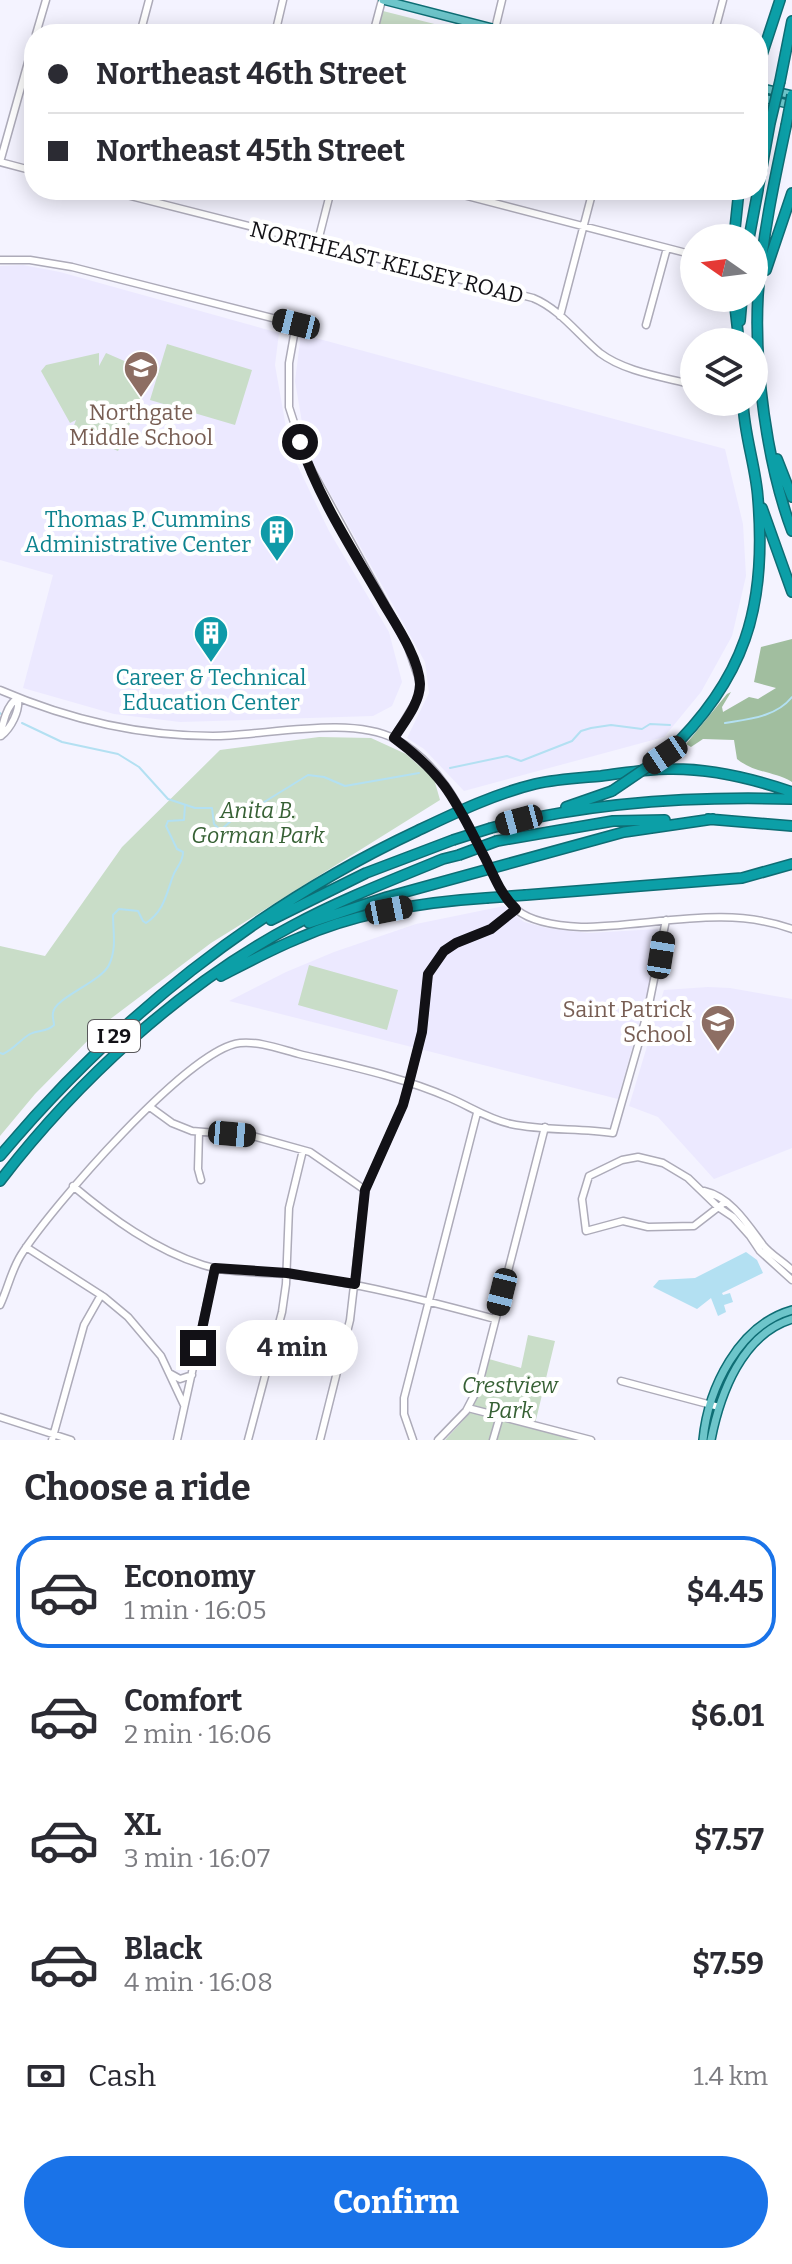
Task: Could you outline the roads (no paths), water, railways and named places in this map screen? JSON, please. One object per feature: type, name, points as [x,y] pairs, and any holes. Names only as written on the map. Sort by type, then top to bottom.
[{"type":"highway","points":[[768,35],[780,0]]},
{"type":"highway","points":[[768,134],[792,21]]},
{"type":"highway","points":[[767,224],[792,95]]},
{"type":"highway","points":[[768,266],[792,193]]},
{"type":"highway","points":[[735,224],[738,200]]},
{"type":"highway","points":[[752,224],[756,200]]},
{"type":"highway","points":[[758,312],[760,362],[773,465],[792,531]]},
{"type":"highway","points":[[547,813],[612,791],[665,755],[694,727],[735,664],[759,592],[758,498],[745,416]]},
{"type":"highway","points":[[769,433],[792,497]]},
{"type":"highway","points":[[758,498],[792,592]]},
{"type":"highway","points":[[242,934],[363,856],[460,810],[536,784],[672,769],[721,774],[792,792]]},
{"type":"highway","name":"I 29","points":[[0,1156],[33,1116],[89,1058],[164,992],[242,934],[366,873],[453,840],[547,813],[635,802],[792,799]]},
{"type":"highway","points":[[290,927],[635,829],[713,819]]},
{"type":"highway","name":"I 29","points":[[0,1181],[52,1118],[140,1031],[240,956],[345,900],[443,859],[497,841],[613,821],[713,819],[792,826]]},
{"type":"highway","points":[[200,986],[290,941],[330,926],[419,905],[742,878],[792,864]]},
{"type":"main road","points":[[383,0],[476,24]]},
{"type":"main road","points":[[768,89],[792,95]]},
{"type":"main road","points":[[768,99],[792,105]]},
{"type":"main road","points":[[703,1440],[718,1380],[747,1338],[768,1319],[792,1310]]},
{"type":"main road","points":[[711,1440],[725,1390],[742,1360],[763,1335],[792,1319]]},
{"type":"street","points":[[39,24],[46,0]]},
{"type":"street","points":[[143,24],[149,0]]},
{"type":"street","points":[[277,24],[283,0]]},
{"type":"street","points":[[376,24],[383,0]]},
{"type":"street","points":[[496,24],[502,0]]},
{"type":"street","points":[[717,24],[723,0]]},
{"type":"street","points":[[24,76],[0,162],[24,168]]},
{"type":"street","points":[[0,130],[8,132]]},
{"type":"street","name":"NORTHEAST KELSEY ROAD","points":[[145,200],[533,298],[560,316],[612,360],[680,381]]},
{"type":"street","points":[[317,245],[328,200]]},
{"type":"street","points":[[482,200],[680,251]]},
{"type":"street","points":[[560,316],[590,200]]},
{"type":"street","points":[[646,325],[667,248]]},
{"type":"street","points":[[0,260],[30,260],[72,267],[296,324],[289,363],[289,407],[306,460],[407,644],[420,682],[418,698],[394,738]]},
{"type":"street","points":[[0,690],[103,725],[163,733],[218,736],[336,728],[394,738],[438,775],[460,810],[496,882],[516,909],[542,921],[564,926],[602,927],[700,917],[753,921],[792,929]]},
{"type":"street","points":[[18,698],[19,704],[8,730],[1,736],[13,702],[18,698]]},
{"type":"street","points":[[320,1440],[343,1351],[355,1284],[365,1190],[403,1105],[422,1032],[426,980],[434,962],[456,943],[491,929],[516,909]]},
{"type":"street","points":[[0,1305],[10,1273],[73,1186],[150,1107],[214,1051],[232,1044],[258,1044],[409,1083],[452,1098],[477,1113],[512,1124],[613,1133],[647,1014],[666,920]]},
{"type":"street","points":[[150,1107],[172,1123],[199,1132],[253,1136],[303,1150],[334,1166],[365,1190]]},
{"type":"street","points":[[413,1440],[404,1414],[404,1398],[477,1113]]},
{"type":"street","points":[[438,1440],[468,1408],[478,1388],[545,1127]]},
{"type":"street","points":[[199,1132],[198,1169],[201,1180]]},
{"type":"street","points":[[248,1440],[282,1312],[289,1208],[303,1150]]},
{"type":"street","points":[[721,1204],[694,1226],[648,1227],[623,1221],[586,1231],[582,1199],[589,1176],[622,1160],[638,1157],[663,1163],[746,1220],[765,1247],[792,1270]]},
{"type":"street","points":[[73,1186],[105,1212],[190,1261],[215,1268],[287,1273],[355,1284],[495,1319]]},
{"type":"street","points":[[721,1204],[760,1251],[792,1280]]},
{"type":"street","points":[[26,1247],[101,1295],[138,1327],[171,1374],[184,1405]]},
{"type":"street","points":[[177,1440],[215,1268]]},
{"type":"street","points":[[53,1437],[84,1325],[101,1295]]},
{"type":"street","points":[[171,1374],[180,1379],[192,1375]]},
{"type":"street","points":[[621,1381],[719,1407]]},
{"type":"street","points":[[468,1408],[591,1440]]},
{"type":"street","points":[[493,1440],[500,1416]]},
{"type":"street","points":[[0,1417],[53,1437],[71,1440]]},
{"type":"water","points":[[746,1252],[757,1260],[763,1273],[722,1293],[730,1293],[733,1302],[724,1305],[726,1312],[718,1316],[711,1298],[697,1309],[653,1287],[659,1280],[695,1278]]},
{"type":"waterway","points":[[725,723],[770,713],[792,697]]},
{"type":"waterway","points":[[22,723],[62,742],[118,754],[139,767],[168,799],[195,808],[212,808],[214,824],[218,828],[223,828],[243,810],[261,804],[308,775],[324,777],[345,786],[419,773]]},
{"type":"waterway","points":[[450,768],[507,756],[521,761],[572,741],[581,731],[591,728],[611,725],[642,729],[650,724],[670,725]]},
{"type":"waterway","points":[[0,1053],[7,1052],[30,1034],[54,1025],[55,1007],[97,978],[109,965],[114,940],[113,915],[119,909],[138,911],[146,923],[157,913],[183,856],[166,826],[168,821],[184,820],[185,805]]},
{"type":"place","name":"Northgate Middle School","points":[[141,399]]},
{"type":"place","name":"Thomas P. Cummins Administrative Center","points":[[277,563]]},
{"type":"place","name":"Career & Technical Education Center","points":[[211,664]]},
{"type":"place","name":"Saint Patrick School","points":[[718,1053]]},
{"type":"park label","name":"Anita B. Gorman Park","points":[[258,822]]},
{"type":"park label","name":"Crestview Park","points":[[510,1398]]}]
